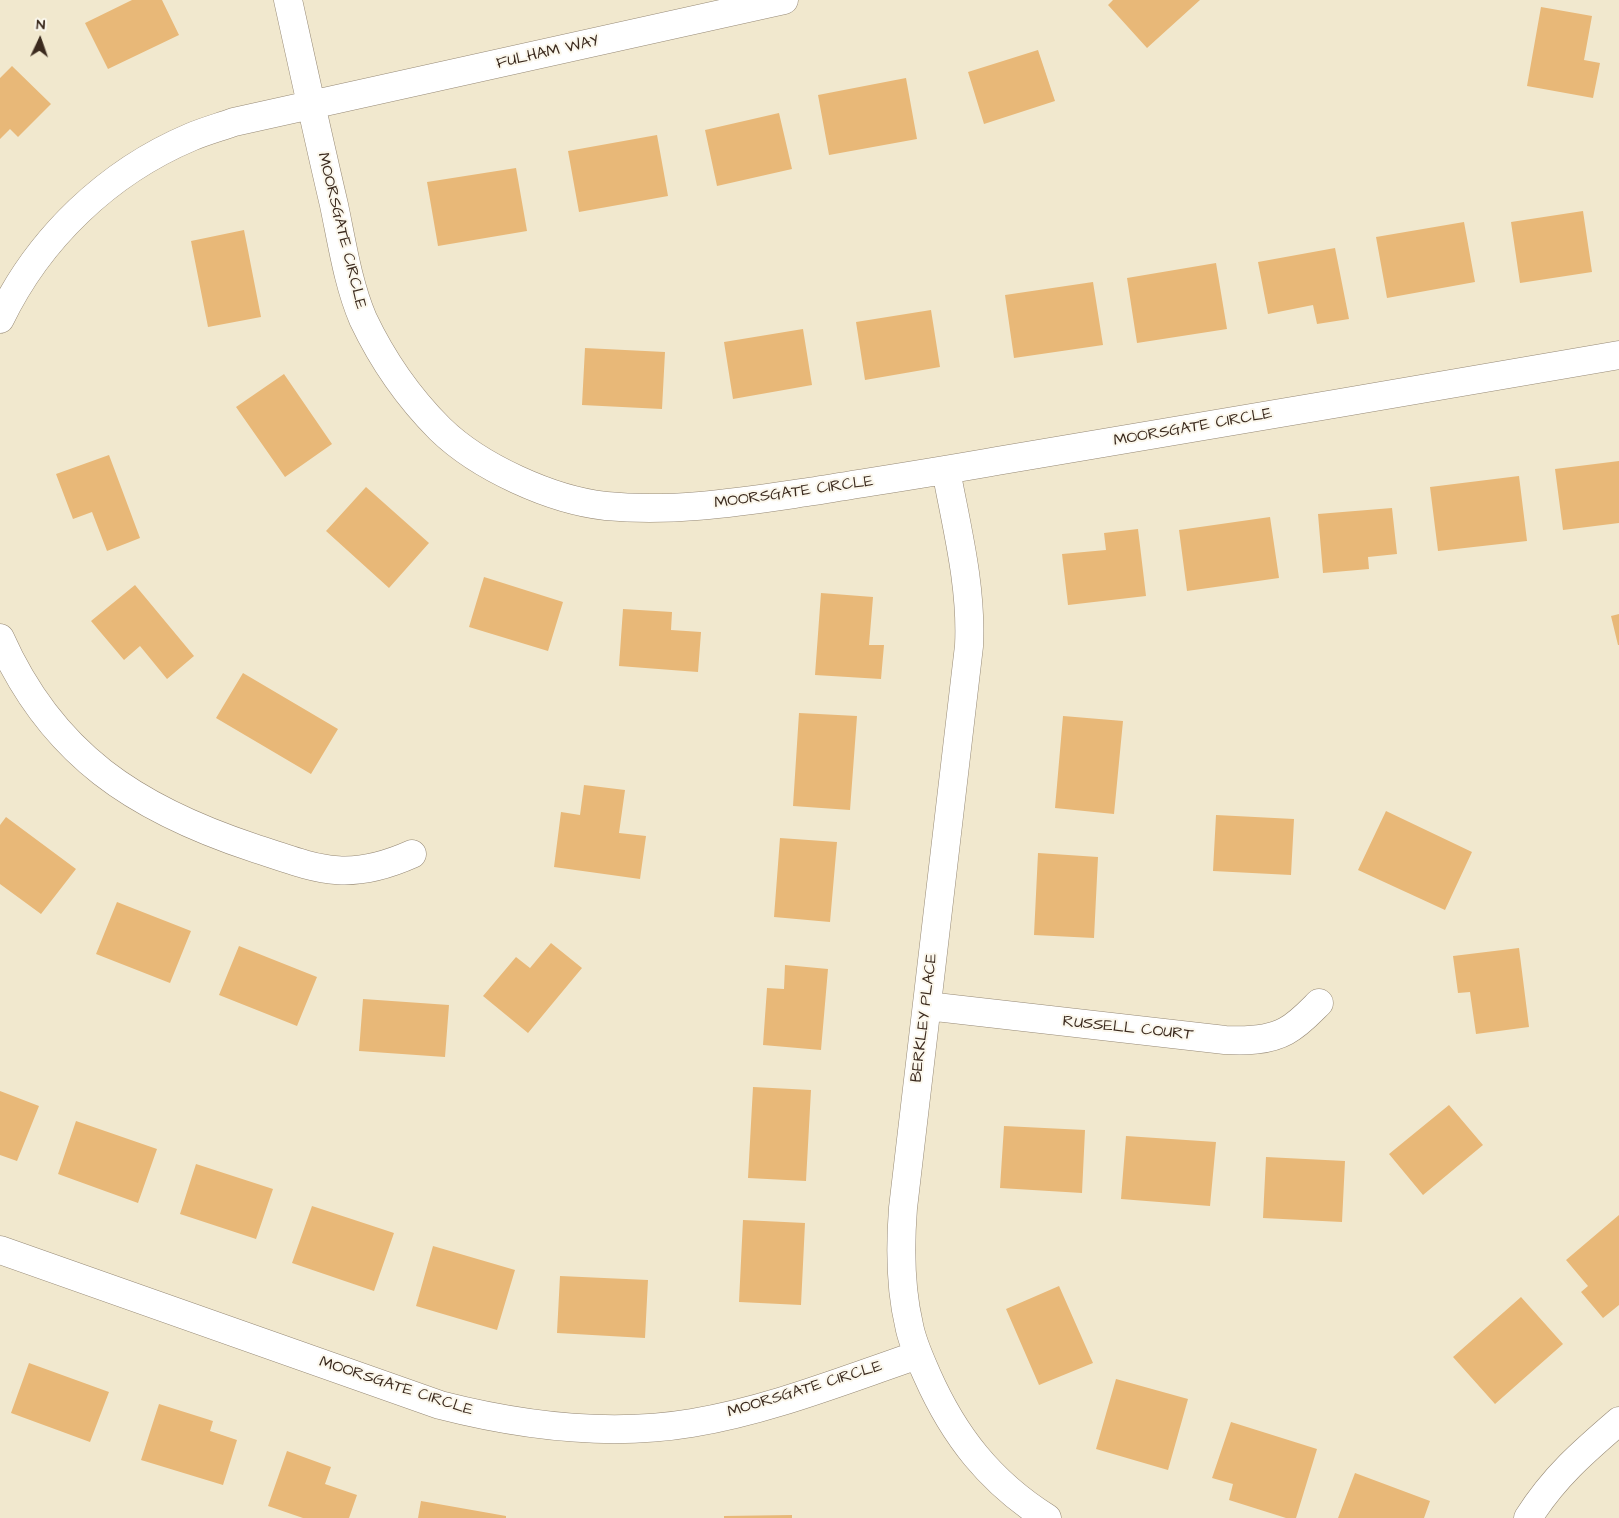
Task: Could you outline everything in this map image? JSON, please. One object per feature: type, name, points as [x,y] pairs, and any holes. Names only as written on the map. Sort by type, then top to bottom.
[{"type":"street","name":"MOORSGATE CIRCLE","points":[[288,0],[348,270],[363,318],[392,370],[404,388],[431,419],[444,432],[474,454],[503,473],[524,483],[583,502],[652,509],[683,508],[748,501],[946,470],[1619,355]]},
{"type":"street","name":"FULHAM WAY","points":[[0,319],[17,287],[60,228],[117,179],[191,137],[234,122],[784,0]]},
{"type":"street","name":"BERKLEY PLACE","points":[[946,470],[965,569],[970,621],[969,646],[900,1243],[901,1271],[909,1326],[918,1355],[942,1405],[964,1442],[988,1472],[1023,1503],[1047,1518]]},
{"type":"street","points":[[0,638],[23,683],[45,715],[68,742],[93,766],[119,786],[170,815],[220,837],[320,869],[358,871],[392,863],[412,854]]},
{"type":"street","name":"RUSSELL COURT","points":[[927,1006],[1245,1041],[1286,1031],[1302,1020],[1319,1003]]},
{"type":"street","name":"MOORSGATE CIRCLE","points":[[0,1250],[440,1405],[482,1416],[544,1425],[630,1428],[693,1423],[793,1398],[918,1355]]},
{"type":"street","points":[[1528,1518],[1551,1485],[1568,1466],[1619,1421]]},
{"type":"building","points":[[132,0],[162,0],[179,35],[108,69],[85,23]]},
{"type":"building","points":[[1113,0],[1200,0],[1147,48],[1108,5]]},
{"type":"building","points":[[1541,7],[1592,16],[1584,60],[1600,63],[1593,98],[1527,86]]},
{"type":"building","points":[[1038,50],[1055,101],[984,124],[968,72]]},
{"type":"building","points":[[12,66],[51,104],[18,137],[10,129],[0,139],[0,78]]},
{"type":"building","points":[[906,78],[917,139],[829,155],[818,95]]},
{"type":"building","points":[[779,113],[792,169],[717,186],[705,130]]},
{"type":"building","points":[[657,135],[668,196],[579,212],[568,151]]},
{"type":"building","points":[[516,168],[527,231],[438,246],[427,182]]},
{"type":"building","points":[[1583,211],[1592,272],[1520,283],[1511,222]]},
{"type":"building","points":[[1464,222],[1475,282],[1387,298],[1376,237]]},
{"type":"building","points":[[244,230],[261,317],[208,327],[191,241]]},
{"type":"building","points":[[1335,248],[1349,319],[1317,324],[1313,305],[1268,314],[1258,262]]},
{"type":"building","points":[[1216,263],[1227,329],[1137,343],[1127,278]]},
{"type":"building","points":[[1093,282],[1103,345],[1014,358],[1005,295]]},
{"type":"building","points":[[931,310],[940,367],[865,380],[856,322]]},
{"type":"building","points":[[803,329],[812,385],[733,399],[724,342]]},
{"type":"building","points":[[585,348],[665,352],[662,409],[582,405]]},
{"type":"building","points":[[284,374],[332,444],[285,477],[236,407]]},
{"type":"building","points":[[109,455],[140,538],[107,551],[92,512],[73,519],[56,474]]},
{"type":"building","points":[[1619,461],[1619,523],[1563,530],[1555,469]]},
{"type":"building","points":[[1519,476],[1527,541],[1438,551],[1430,487]]},
{"type":"building","points":[[366,487],[429,543],[389,588],[326,531]]},
{"type":"building","points":[[1392,508],[1397,554],[1368,557],[1369,569],[1323,573],[1318,514]]},
{"type":"building","points":[[1270,517],[1279,578],[1187,591],[1179,530]]},
{"type":"building","points":[[1138,529],[1146,596],[1068,605],[1062,554],[1106,550],[1104,533]]},
{"type":"building","points":[[484,577],[563,602],[548,651],[469,627]]},
{"type":"building","points":[[135,585],[194,656],[167,679],[140,646],[124,660],[91,621]]},
{"type":"building","points":[[821,593],[873,597],[869,645],[884,645],[881,679],[815,675]]},
{"type":"building","points":[[623,609],[672,612],[671,630],[701,632],[698,672],[619,666]]},
{"type":"building","points":[[1619,614],[1619,645],[1618,645],[1611,616]]},
{"type":"building","points":[[243,673],[338,729],[311,774],[216,718]]},
{"type":"building","points":[[799,713],[857,716],[850,810],[793,806]]},
{"type":"building","points":[[1063,716],[1123,721],[1114,814],[1055,808]]},
{"type":"building","points":[[584,785],[625,790],[619,833],[646,836],[640,879],[554,867],[561,812],[580,815]]},
{"type":"building","points":[[1386,811],[1472,852],[1445,910],[1358,870]]},
{"type":"building","points":[[1216,815],[1294,819],[1291,875],[1213,871]]},
{"type":"building","points":[[6,817],[76,869],[41,914],[0,884],[0,825]]},
{"type":"building","points":[[780,838],[837,842],[830,922],[774,917]]},
{"type":"building","points":[[1038,853],[1098,857],[1094,938],[1034,935]]},
{"type":"building","points":[[117,902],[191,931],[170,983],[96,954]]},
{"type":"building","points":[[551,943],[582,968],[528,1033],[483,996],[516,957],[530,968]]},
{"type":"building","points":[[239,946],[317,977],[297,1026],[219,995]]},
{"type":"building","points":[[1519,948],[1529,1027],[1476,1034],[1470,992],[1458,993],[1453,956]]},
{"type":"building","points":[[785,965],[828,969],[821,1050],[763,1045],[767,988],[784,989]]},
{"type":"building","points":[[363,999],[449,1005],[445,1057],[359,1051]]},
{"type":"building","points":[[753,1087],[811,1090],[806,1181],[748,1178]]},
{"type":"building","points":[[0,1091],[39,1106],[17,1161],[0,1155]]},
{"type":"building","points":[[1449,1105],[1483,1145],[1423,1195],[1389,1154]]},
{"type":"building","points":[[76,1121],[157,1149],[138,1203],[58,1174]]},
{"type":"building","points":[[1004,1126],[1085,1130],[1082,1193],[1000,1188]]},
{"type":"building","points":[[1126,1136],[1216,1142],[1210,1206],[1121,1199]]},
{"type":"building","points":[[1266,1157],[1345,1161],[1342,1222],[1263,1218]]},
{"type":"building","points":[[196,1164],[273,1189],[256,1239],[180,1214]]},
{"type":"building","points":[[312,1206],[394,1233],[374,1291],[292,1263]]},
{"type":"building","points":[[1619,1215],[1619,1305],[1603,1318],[1581,1292],[1588,1286],[1566,1260]]},
{"type":"building","points":[[743,1220],[805,1223],[801,1305],[739,1302]]},
{"type":"building","points":[[433,1246],[515,1270],[497,1330],[416,1306]]},
{"type":"building","points":[[560,1276],[648,1280],[645,1338],[557,1333]]},
{"type":"building","points":[[1059,1286],[1093,1363],[1039,1385],[1006,1309]]},
{"type":"building","points":[[1521,1297],[1563,1344],[1495,1404],[1453,1357]]},
{"type":"building","points":[[29,1363],[109,1392],[90,1442],[11,1413]]},
{"type":"building","points":[[1116,1379],[1188,1399],[1168,1470],[1096,1449]]},
{"type":"building","points":[[159,1404],[213,1421],[210,1431],[237,1440],[223,1485],[141,1460]]},
{"type":"building","points":[[1231,1422],[1317,1449],[1296,1518],[1286,1518],[1229,1500],[1233,1484],[1212,1478]]},
{"type":"building","points":[[287,1451],[331,1467],[325,1484],[357,1495],[349,1518],[303,1518],[268,1506]]},
{"type":"building","points":[[1355,1473],[1430,1501],[1424,1518],[1338,1518]]},
{"type":"building","points":[[421,1501],[506,1516],[506,1518],[418,1518]]},
{"type":"building","points":[[792,1515],[792,1518],[724,1518],[724,1516]]}]
